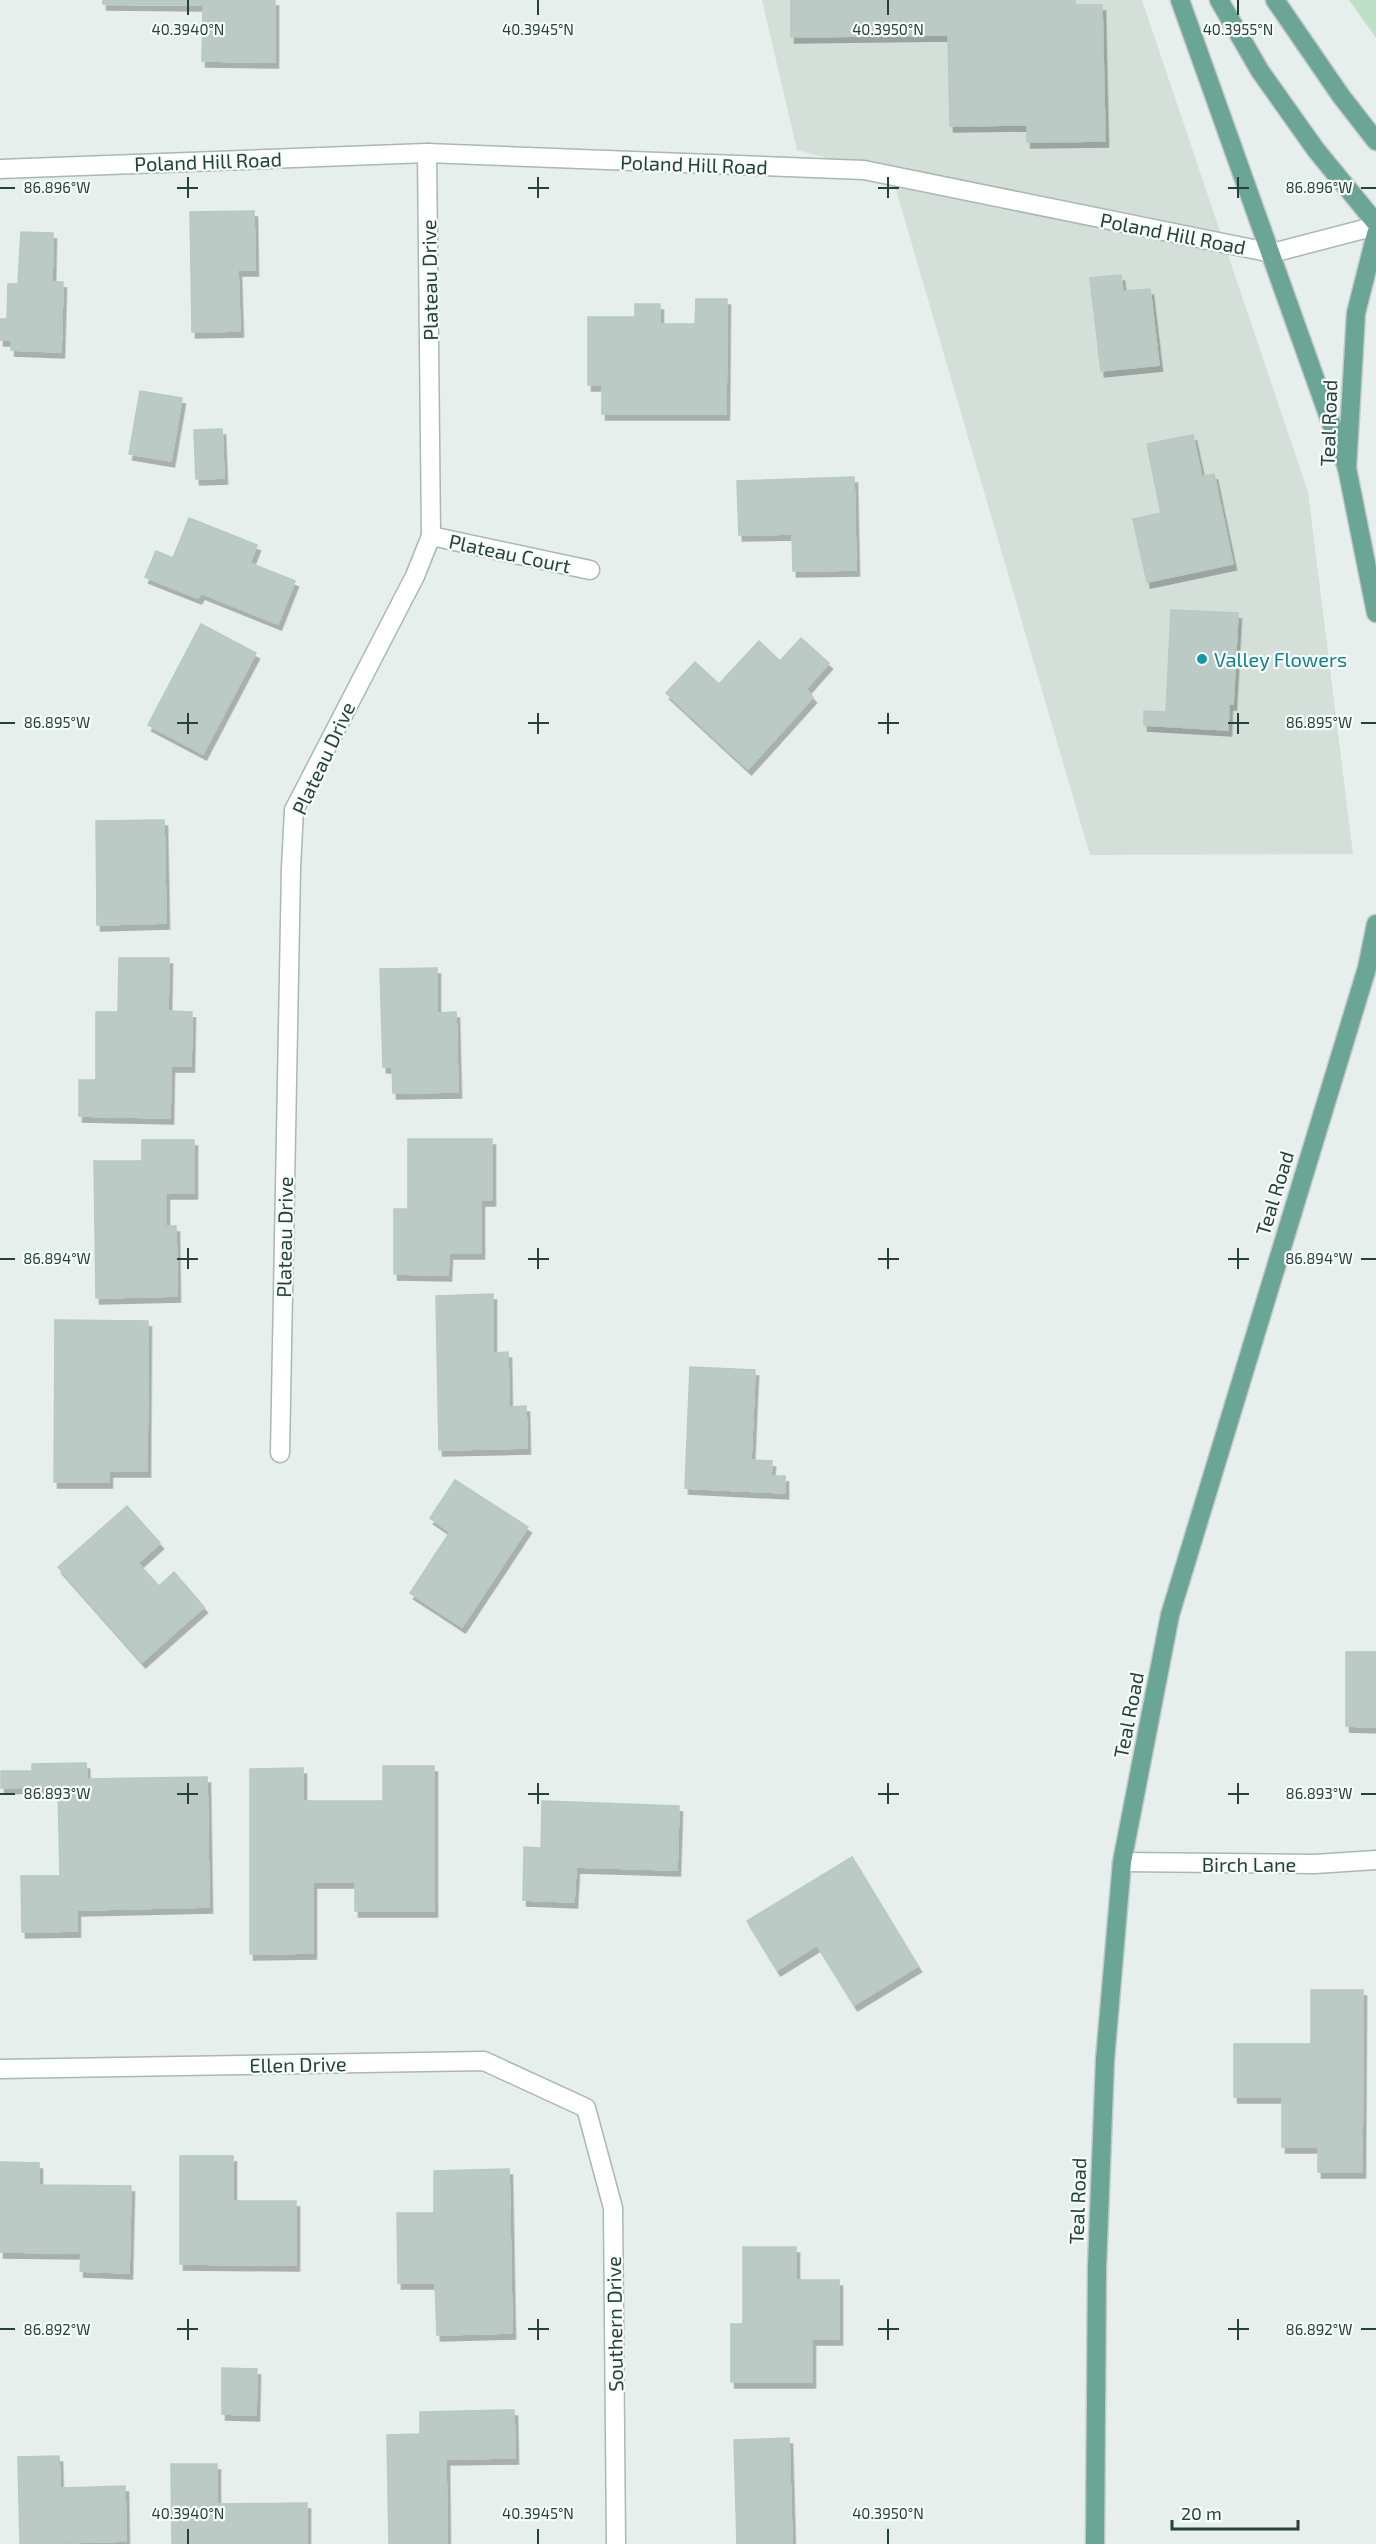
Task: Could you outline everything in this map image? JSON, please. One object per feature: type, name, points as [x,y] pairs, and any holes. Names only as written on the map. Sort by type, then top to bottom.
[{"type":"main road","points":[[1180,0],[1347,468]]},
{"type":"main road","points":[[1219,0],[1266,80],[1316,150],[1376,224]]},
{"type":"main road","points":[[1275,0],[1341,96],[1376,141]]},
{"type":"main road","name":"Teal Road","points":[[1376,234],[1356,313],[1347,468],[1376,613]]},
{"type":"main road","name":"Teal Road","points":[[1095,2544],[1098,2267],[1104,2060],[1122,1862],[1170,1615],[1367,968],[1376,924]]},
{"type":"street","name":"Poland Hill Road","points":[[0,169],[427,153],[864,170],[1272,253],[1376,224]]},
{"type":"street","name":"Plateau Drive","points":[[280,1454],[294,810],[416,576],[431,536],[427,153]]},
{"type":"street","name":"Plateau Court","points":[[431,536],[590,570]]},
{"type":"street","name":"Birch Lane","points":[[1122,1862],[1315,1864],[1376,1860]]},
{"type":"street","name":"Ellen Drive","points":[[0,2069],[484,2061],[586,2108]]},
{"type":"street","name":"Southern Drive","points":[[586,2108],[613,2208],[616,2544]]},
{"type":"shaded area","points":[[762,0],[1142,0],[1308,492],[1353,854],[1090,855],[892,176],[797,150]]},
{"type":"green space","points":[[1349,0],[1376,0],[1376,38]]},
{"type":"building","points":[[103,0],[275,0],[275,62],[202,61],[203,5],[103,4]]},
{"type":"building","points":[[791,0],[1075,0],[1075,5],[1102,5],[1105,141],[1027,142],[1027,125],[950,126],[948,35],[791,37]]},
{"type":"building","points":[[254,211],[255,270],[238,270],[240,331],[192,332],[190,212]]},
{"type":"building","points":[[21,232],[53,233],[52,282],[63,282],[61,352],[11,350],[11,340],[0,340],[0,319],[7,319],[8,284],[18,284]]},
{"type":"building","points":[[1121,275],[1123,291],[1150,289],[1159,365],[1101,371],[1090,278]]},
{"type":"building","points":[[696,299],[727,299],[726,414],[602,414],[602,385],[588,385],[588,317],[635,317],[635,304],[660,304],[660,324],[695,324]]},
{"type":"building","points":[[140,391],[182,398],[171,461],[129,454]]},
{"type":"building","points":[[222,429],[224,478],[196,479],[194,430]]},
{"type":"building","points":[[1193,435],[1202,477],[1214,474],[1233,564],[1147,582],[1133,519],[1161,513],[1147,444]]},
{"type":"building","points":[[854,477],[856,570],[793,571],[792,534],[739,535],[737,481]]},
{"type":"building","points":[[189,518],[257,545],[250,563],[295,581],[278,624],[201,593],[198,598],[145,577],[156,551],[173,558]]},
{"type":"building","name":"Valley Flowers","points":[[1171,610],[1238,613],[1233,704],[1229,704],[1228,730],[1144,725],[1144,711],[1166,712]]},
{"type":"building","points":[[201,624],[256,653],[203,754],[148,725]]},
{"type":"building","points":[[801,638],[829,663],[806,689],[813,697],[748,769],[666,693],[695,662],[719,684],[759,641],[780,661]]},
{"type":"building","points":[[164,820],[166,923],[97,925],[96,821]]},
{"type":"building","points":[[119,958],[169,958],[168,1011],[192,1012],[191,1066],[171,1066],[170,1118],[79,1116],[79,1080],[96,1080],[96,1012],[118,1012]]},
{"type":"building","points":[[437,968],[437,1013],[456,1012],[458,1092],[393,1093],[392,1067],[383,1067],[380,969]]},
{"type":"building","points":[[408,1139],[492,1139],[492,1200],[481,1200],[481,1253],[449,1253],[448,1275],[394,1274],[394,1209],[408,1209]]},
{"type":"building","points":[[142,1140],[194,1140],[194,1193],[166,1193],[166,1226],[176,1226],[177,1296],[96,1298],[94,1161],[142,1161]]},
{"type":"building","points":[[493,1294],[493,1353],[508,1352],[509,1407],[526,1406],[527,1448],[439,1450],[436,1296]]},
{"type":"building","points":[[55,1320],[148,1321],[147,1471],[109,1471],[109,1482],[54,1482]]},
{"type":"building","points":[[690,1367],[755,1370],[751,1460],[772,1461],[771,1476],[785,1476],[785,1493],[685,1488]]},
{"type":"building","points":[[455,1480],[528,1527],[462,1627],[410,1593],[450,1532],[430,1518]]},
{"type":"building","points":[[127,1506],[160,1543],[138,1563],[159,1586],[174,1572],[204,1607],[142,1662],[58,1567]]},
{"type":"building","points":[[1346,1652],[1376,1652],[1376,1727],[1346,1726]]},
{"type":"building","points":[[86,1763],[87,1779],[207,1777],[209,1907],[77,1910],[77,1931],[22,1932],[21,1876],[60,1876],[58,1786],[1,1788],[1,1771],[32,1771],[32,1764]]},
{"type":"building","points":[[383,1766],[434,1766],[434,1911],[355,1911],[355,1882],[313,1882],[313,1953],[250,1954],[250,1769],[303,1768],[303,1801],[383,1801]]},
{"type":"building","points":[[542,1801],[679,1806],[677,1870],[576,1867],[574,1902],[523,1900],[524,1847],[541,1848]]},
{"type":"building","points":[[852,1857],[918,1966],[854,2005],[817,1945],[777,1970],[747,1921]]},
{"type":"building","points":[[1311,1990],[1363,1990],[1362,2172],[1318,2172],[1318,2147],[1282,2147],[1282,2097],[1234,2097],[1234,2044],[1311,2044]]},
{"type":"building","points":[[180,2156],[233,2156],[233,2201],[296,2201],[296,2265],[180,2264]]},
{"type":"building","points":[[0,2162],[39,2163],[39,2185],[131,2186],[129,2273],[80,2271],[81,2253],[0,2252]]},
{"type":"building","points":[[509,2169],[512,2333],[437,2335],[435,2283],[398,2283],[397,2213],[434,2213],[434,2171]]},
{"type":"building","points":[[743,2247],[796,2247],[796,2280],[839,2280],[839,2339],[812,2339],[812,2382],[731,2382],[731,2324],[743,2324]]},
{"type":"building","points":[[222,2368],[257,2369],[256,2415],[222,2414]]},
{"type":"building","points":[[514,2410],[515,2458],[446,2459],[447,2544],[389,2544],[387,2435],[420,2434],[420,2412]]},
{"type":"building","points":[[789,2438],[792,2544],[737,2544],[734,2440]]},
{"type":"building","points":[[59,2456],[60,2488],[125,2486],[126,2541],[20,2544],[18,2457]]},
{"type":"building","points":[[171,2464],[217,2464],[217,2504],[307,2503],[307,2544],[172,2544]]},
{"type":"place","name":"Valley Flowers","points":[[1202,659]]}]
